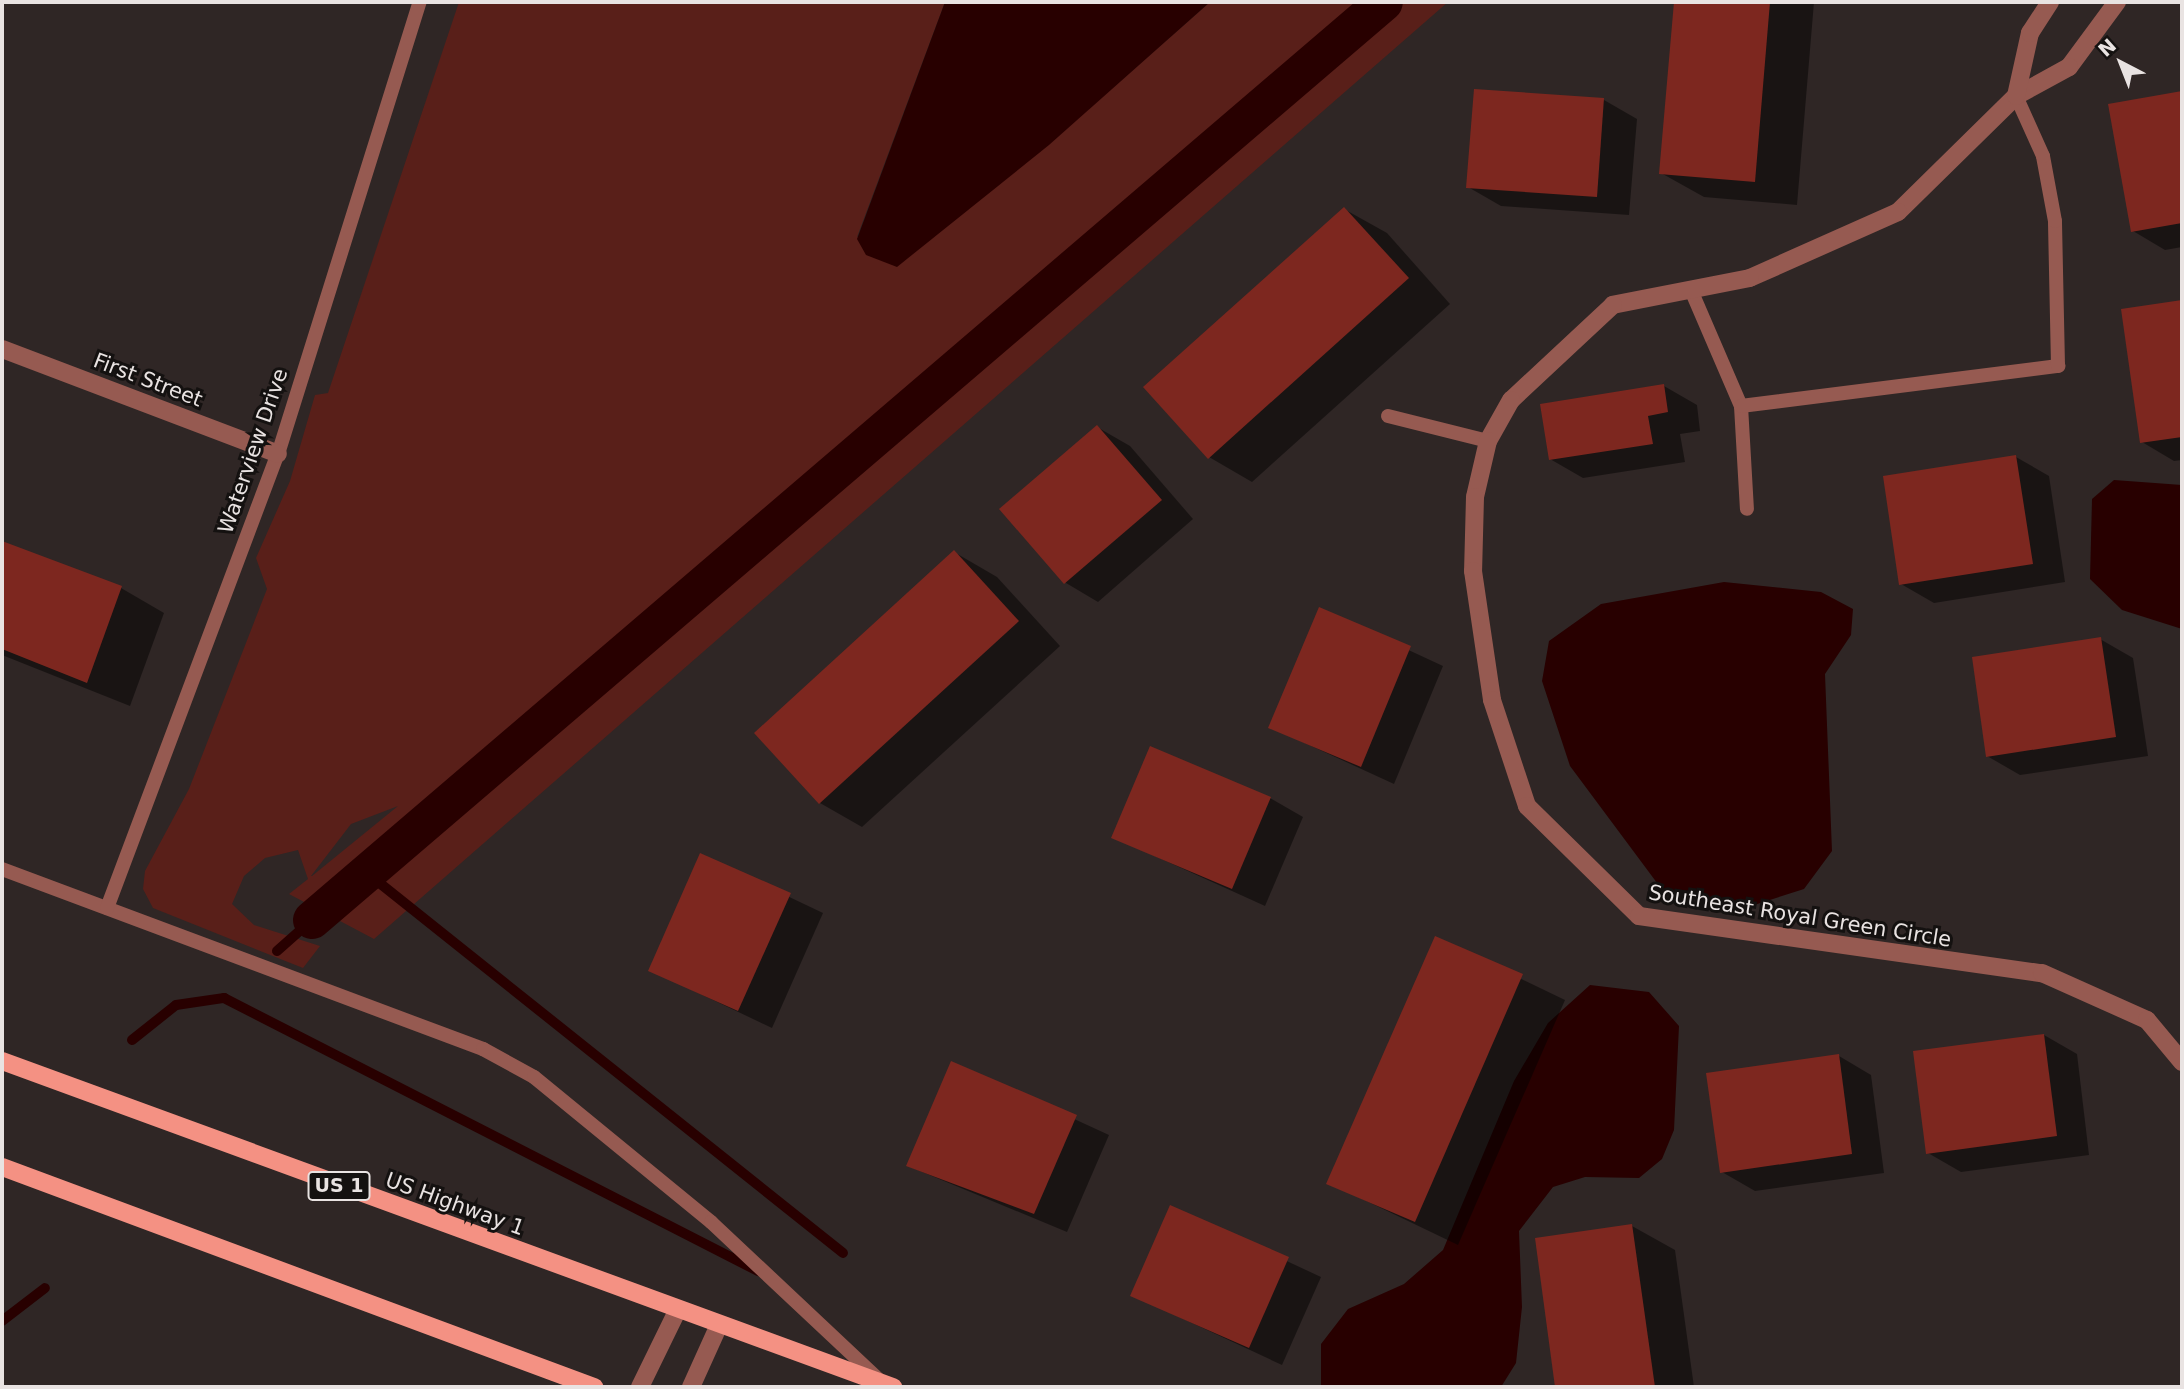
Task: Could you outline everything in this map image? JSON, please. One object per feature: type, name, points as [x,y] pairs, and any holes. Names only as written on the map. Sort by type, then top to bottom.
[{"type":"main road","name":"US Highway 1","points":[[2,1061],[677,1311],[887,1385]]},
{"type":"main road","points":[[2,1167],[594,1387]]},
{"type":"street","points":[[2017,96],[2030,33],[2050,2]]},
{"type":"street","name":"Southeast Royal Green Circle","points":[[2117,2],[2069,67],[2017,96],[1898,212],[1750,278],[1613,304],[1511,400],[1488,441],[1472,541],[1492,699],[1527,806],[1639,916],[2042,973],[2147,1020],[2182,1062]]},
{"type":"street","name":"First Street","points":[[2,349],[278,454]]},
{"type":"street","points":[[640,1387],[677,1311]]},
{"type":"street","points":[[691,1387],[719,1325]]},
{"type":"lane","name":"Waterview Drive","points":[[107,908],[278,454],[420,2]]},
{"type":"lane","points":[[1741,406],[2058,366],[2055,221],[2043,156],[2017,96]]},
{"type":"lane","points":[[1691,289],[1741,406],[1747,509]]},
{"type":"lane","points":[[1388,416],[1488,441]]},
{"type":"lane","points":[[2,869],[482,1049],[534,1077],[711,1222],[887,1385]]},
{"type":"shaded area","points":[[459,2],[945,2],[857,237],[1101,98],[1210,2],[1448,2],[374,939],[289,894],[308,879],[298,850],[265,858],[244,876],[232,904],[254,925],[320,946],[303,968],[153,908],[143,889],[145,871],[189,789],[267,589],[256,558],[290,481],[315,395],[328,393]],"holes":[[[398,806],[312,876],[351,824]]]},
{"type":"shaded area","points":[[945,2],[1210,2],[1049,145],[897,267],[866,255],[857,239]]},
{"type":"shaded area","points":[[2114,480],[2182,485],[2182,629],[2122,610],[2090,579],[2092,499]]},
{"type":"shaded area","points":[[1724,582],[1821,592],[1853,609],[1851,635],[1825,674],[1832,851],[1804,889],[1751,906],[1663,891],[1570,766],[1542,681],[1549,641],[1601,604]]},
{"type":"shaded area","points":[[1590,985],[1649,992],[1679,1026],[1674,1130],[1662,1159],[1639,1178],[1585,1177],[1553,1187],[1519,1231],[1522,1307],[1516,1363],[1501,1387],[1321,1387],[1321,1344],[1348,1309],[1404,1284],[1443,1250],[1514,1081],[1548,1023]]},
{"type":"building","points":[[1674,2],[1770,2],[1755,182],[1659,174]]},
{"type":"building","points":[[1474,89],[1604,98],[1597,197],[1466,188]]},
{"type":"building","points":[[2182,91],[2182,223],[2131,232],[2108,104]]},
{"type":"building","points":[[1344,207],[1409,278],[1208,459],[1143,387]]},
{"type":"building","points":[[2182,300],[2182,437],[2140,443],[2121,309]]},
{"type":"building","points":[[1664,384],[1668,412],[1648,416],[1653,444],[1549,460],[1540,404]]},
{"type":"building","points":[[1097,425],[1162,500],[1064,584],[999,509]]},
{"type":"building","points":[[2016,455],[2033,564],[1899,585],[1883,476]]},
{"type":"building","points":[[2,541],[122,586],[87,683],[2,649]]},
{"type":"building","points":[[954,550],[1019,621],[819,804],[754,733]]},
{"type":"building","points":[[1319,607],[1411,646],[1361,767],[1268,728]]},
{"type":"building","points":[[2101,637],[2116,737],[1986,757],[1972,657]]},
{"type":"building","points":[[1150,746],[1271,797],[1232,889],[1111,838]]},
{"type":"building","points":[[700,853],[791,893],[738,1011],[648,971]]},
{"type":"building","points":[[1435,936],[1523,974],[1415,1222],[1326,1184]]},
{"type":"building","points":[[2044,1034],[2057,1136],[1926,1154],[1913,1051]]},
{"type":"building","points":[[1839,1054],[1852,1154],[1720,1173],[1706,1073]]},
{"type":"building","points":[[951,1061],[1077,1115],[1034,1214],[906,1166]]},
{"type":"building","points":[[1170,1205],[1289,1257],[1249,1348],[1130,1296]]},
{"type":"building","points":[[1632,1224],[1655,1387],[1555,1387],[1535,1238]]},
{"type":"waterway","points":[[312,920],[1384,2]]},
{"type":"waterway","points":[[367,873],[843,1253]]},
{"type":"waterway","points":[[277,951],[312,920]]},
{"type":"waterway","points":[[132,1040],[176,1005],[224,998],[758,1271]]},
{"type":"waterway","points":[[2,1321],[45,1288]]}]
